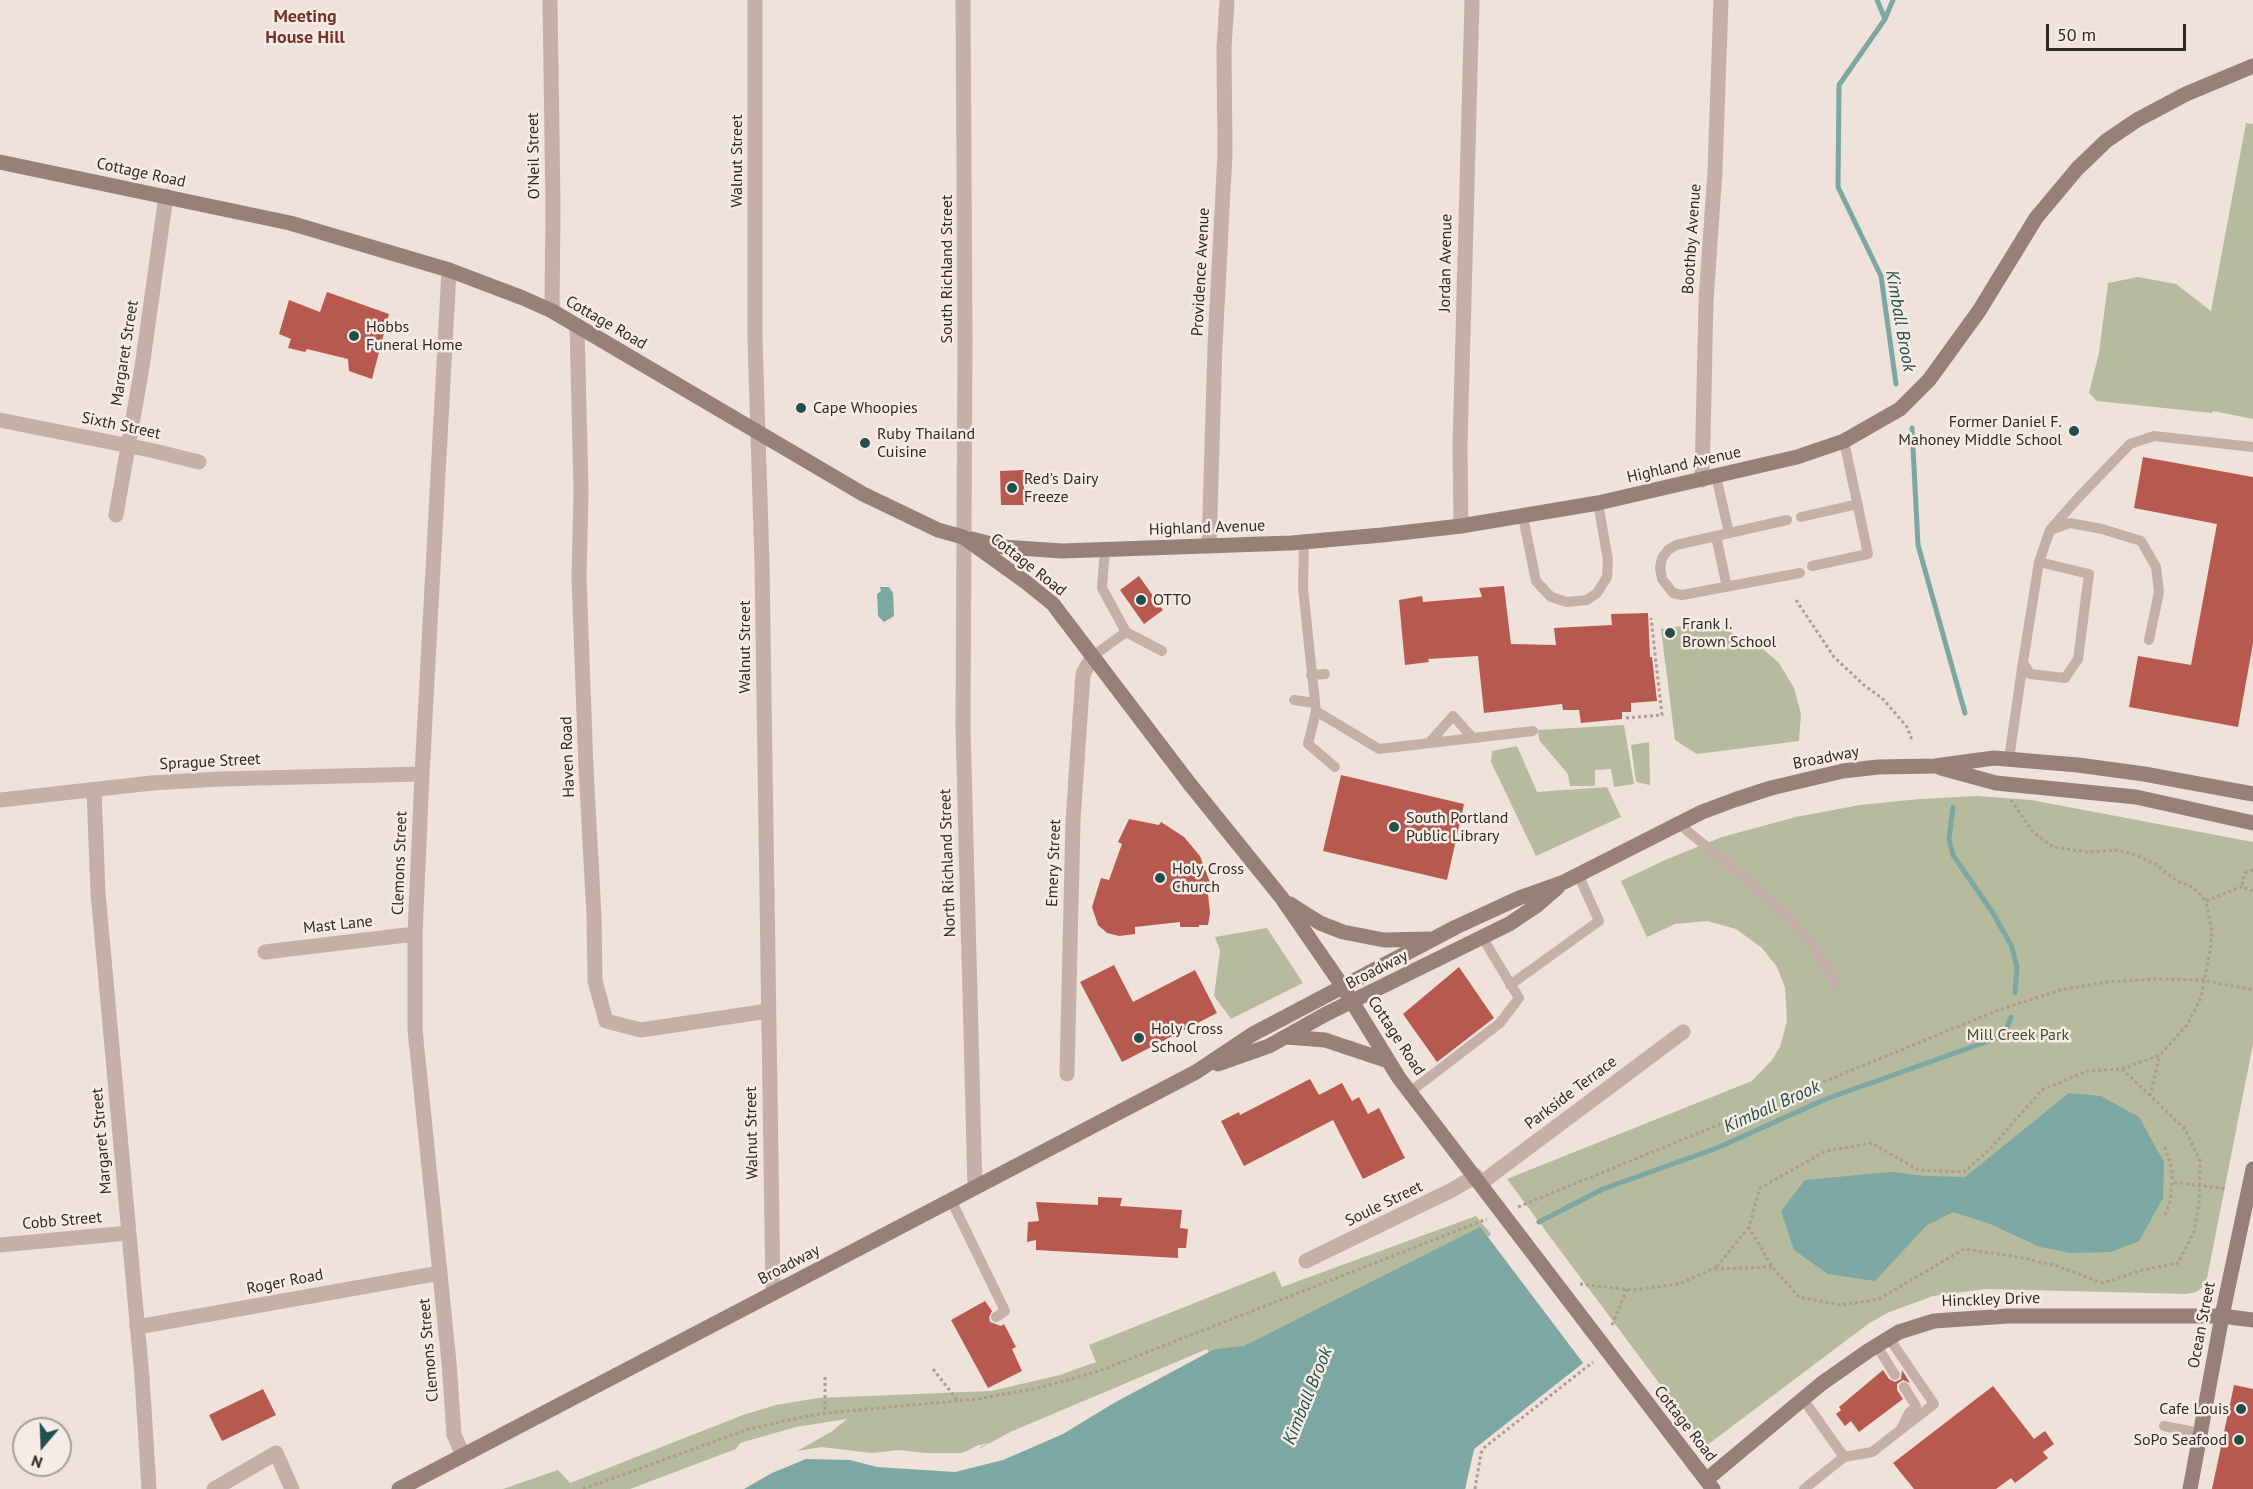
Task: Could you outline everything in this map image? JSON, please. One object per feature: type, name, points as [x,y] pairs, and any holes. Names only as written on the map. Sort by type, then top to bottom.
[{"type":"street","name":"O'Neil Street","points":[[550,0],[552,311]]},
{"type":"street","name":"Walnut Street","points":[[755,0],[757,432],[762,563],[773,1293]]},
{"type":"street","name":"South Richland Street","points":[[963,0],[966,338],[963,537]]},
{"type":"street","name":"Providence Avenue","points":[[1209,546],[1215,346],[1225,153],[1224,48],[1227,0]]},
{"type":"street","name":"Jordan Avenue","points":[[1461,526],[1460,446],[1472,0]]},
{"type":"street","name":"Boothby Avenue","points":[[1709,478],[1706,301],[1715,171],[1721,0]]},
{"type":"street","name":"Highland Avenue","points":[[963,537],[1003,547],[1062,552],[1304,542],[1461,526],[1598,503],[1797,457],[1844,441],[1899,409],[1929,380],[1979,311],[2036,218],[2077,169],[2099,148],[2137,120],[2186,94],[2253,66]]},
{"type":"street","name":"Cottage Road","points":[[0,162],[290,223],[493,285],[552,311],[863,494],[938,530],[963,537],[1053,604],[1189,783],[1281,897],[1343,987],[1388,1061],[1410,1092],[1709,1485]]},
{"type":"street","name":"Margaret Street","points":[[116,515],[129,445],[166,196]]},
{"type":"street","name":"Clemons Street","points":[[449,270],[415,934],[416,1040],[449,1362],[454,1435],[463,1455]]},
{"type":"street","name":"Haven Road","points":[[577,326],[581,491],[579,577],[586,768],[595,981],[606,1021],[640,1030],[768,1011]]},
{"type":"street","name":"Sixth Street","points":[[0,420],[129,445],[199,462]]},
{"type":"street","name":"North Richland Street","points":[[963,537],[963,726],[975,1187]]},
{"type":"street","name":"Emery Street","points":[[1067,1074],[1072,821],[1083,674],[1093,656]]},
{"type":"street","name":"Broadway","points":[[399,1489],[1196,1072],[1253,1034],[1434,938],[1519,898],[1564,882],[1702,812],[1808,778],[1878,767],[1935,766],[1995,758],[2078,765],[2144,774],[2253,794]]},
{"type":"street","name":"Broadway","points":[[1935,766],[1996,783],[2136,797],[2253,823]]},
{"type":"street","name":"Sprague Street","points":[[0,800],[152,783],[422,774]]},
{"type":"street","name":"Margaret Street","points":[[94,790],[102,939],[149,1489]]},
{"type":"street","name":"Broadway","points":[[1196,1072],[1269,1046],[1326,1014],[1509,924],[1536,906],[1564,882]]},
{"type":"street","points":[[1281,897],[1301,913],[1343,933],[1384,940],[1434,938]]},
{"type":"street","name":"Mast Lane","points":[[265,952],[415,934]]},
{"type":"street","name":"Parkside Terrace","points":[[1478,1180],[1683,1032]]},
{"type":"street","points":[[1287,1037],[1325,1040],[1388,1061]]},
{"type":"street","name":"Ocean Street","points":[[2190,1489],[2222,1316],[2253,1169]]},
{"type":"street","name":"Soule Street","points":[[1306,1261],[1452,1190],[1478,1180]]},
{"type":"street","name":"Cobb Street","points":[[0,1245],[128,1233]]},
{"type":"street","name":"Roger Road","points":[[137,1328],[440,1273]]},
{"type":"street","name":"Hinckley Drive","points":[[1709,1485],[1803,1399],[1899,1332],[1934,1321],[2008,1316],[2222,1316],[2253,1320]]},
{"type":"street","points":[[214,1489],[276,1453],[292,1489]]},
{"type":"lane","points":[[2009,759],[2038,562],[2050,530],[2130,444],[2154,436],[2253,447]]},
{"type":"lane","points":[[1812,566],[1869,554],[1844,441]]},
{"type":"lane","points":[[1709,478],[1730,533]]},
{"type":"lane","points":[[1523,517],[1536,581],[1551,597],[1567,602],[1587,600],[1598,593],[1607,577],[1608,560],[1598,503]]},
{"type":"lane","points":[[1801,517],[1858,504]]},
{"type":"lane","points":[[1787,520],[1676,545],[1662,558],[1660,568],[1662,579],[1673,593],[1682,595],[1800,573]]},
{"type":"lane","points":[[2050,530],[2070,523],[2102,529],[2141,541],[2156,567],[2159,592],[2149,640]]},
{"type":"lane","points":[[1716,536],[1727,587]]},
{"type":"lane","points":[[1304,542],[1303,588],[1316,707],[1308,744],[1335,767]]},
{"type":"lane","points":[[1105,549],[1102,588],[1126,632],[1162,651]]},
{"type":"lane","points":[[2023,662],[2030,674],[2065,678],[2078,659],[2089,574],[2038,562]]},
{"type":"lane","points":[[1093,656],[1126,632]]},
{"type":"lane","points":[[1311,675],[1325,674]]},
{"type":"lane","points":[[1294,700],[1316,707],[1378,754],[1429,743],[1533,730]]},
{"type":"lane","points":[[1429,743],[1454,716],[1473,738]]},
{"type":"lane","points":[[1679,824],[1788,917],[1813,945],[1836,984]]},
{"type":"lane","points":[[1510,985],[1599,921],[1578,874]]},
{"type":"lane","points":[[1410,1092],[1500,1023],[1519,998],[1482,937]]},
{"type":"lane","points":[[951,1200],[1005,1311],[996,1317]]},
{"type":"lane","points":[[1883,1342],[1895,1375]]},
{"type":"lane","points":[[1804,1489],[1844,1457],[1872,1452],[1934,1404],[1883,1342]]},
{"type":"lane","points":[[1902,1427],[1909,1413],[1916,1407],[1904,1387]]},
{"type":"lane","points":[[1803,1399],[1844,1457]]},
{"type":"lane","points":[[2164,1426],[2200,1433]]},
{"type":"path","points":[[1796,600],[1834,657],[1865,686],[1882,698],[1907,727],[1912,740]]},
{"type":"path","points":[[1626,718],[1662,715],[1651,618]]},
{"type":"path","points":[[2006,793],[2033,832],[2054,847],[2086,852],[2118,850],[2138,856],[2155,864],[2177,881],[2194,888],[2206,901],[2212,933],[2201,998],[2187,1024],[2160,1055],[2150,1096]]},
{"type":"path","points":[[2243,886],[2243,875],[2253,870]]},
{"type":"path","points":[[2206,901],[2243,886]]},
{"type":"path","points":[[2243,886],[2253,891]]},
{"type":"path","points":[[1518,1207],[1996,1011],[2060,990],[2107,982],[2155,979],[2203,980],[2253,990]]},
{"type":"path","points":[[1580,1284],[1627,1289],[1679,1284],[1716,1267],[1749,1227],[1760,1188],[1826,1150],[1872,1143],[1918,1170],[1964,1172],[1989,1150],[2043,1090],[2087,1071],[2122,1069],[2160,1055]]},
{"type":"path","points":[[1749,1227],[1772,1267],[1799,1297],[1840,1305],[1879,1299],[1964,1249],[2018,1257],[2057,1266],[2103,1283],[2142,1270],[2178,1263],[2194,1232],[2200,1186],[2200,1161],[2185,1129],[2122,1069]]},
{"type":"path","points":[[2165,1147],[2172,1169],[2170,1202],[2165,1215]]},
{"type":"path","points":[[2172,1182],[2228,1189]]},
{"type":"path","points":[[582,1489],[749,1430],[825,1413],[958,1401],[1038,1388],[1099,1371],[1486,1219]]},
{"type":"path","points":[[1716,1267],[1715,1269],[1772,1267]]},
{"type":"path","points":[[1612,1325],[1627,1289]]},
{"type":"path","points":[[1475,1489],[1481,1454],[1485,1447],[1593,1362]]},
{"type":"path","points":[[933,1370],[958,1401]]},
{"type":"path","points":[[825,1377],[825,1413]]},
{"type":"green space","points":[[2246,123],[2253,124],[2253,419],[2213,411],[2212,413],[2097,401],[2089,393],[2099,353],[2108,283],[2138,277],[2176,284],[2211,311]]},
{"type":"green space","points":[[1690,625],[1720,628],[1756,643],[1779,663],[1794,688],[1801,714],[1799,741],[1697,754],[1675,740],[1661,629]]},
{"type":"green space","points":[[1624,725],[1634,784],[1614,787],[1611,769],[1595,770],[1595,786],[1570,786],[1568,774],[1539,740],[1538,730]]},
{"type":"green space","points":[[1649,742],[1650,785],[1636,782],[1631,745]]},
{"type":"green space","points":[[1517,746],[1537,792],[1607,787],[1621,817],[1536,856],[1491,762],[1492,751]]},
{"type":"green space","name":"Mill Creek Park","points":[[1977,796],[2031,800],[2253,842],[2253,1044],[2207,1278],[2203,1287],[2187,1294],[1985,1289],[1933,1296],[1887,1313],[1868,1324],[1706,1446],[1507,1179],[1752,1081],[1772,1060],[1780,1047],[1787,1021],[1785,987],[1777,967],[1762,948],[1736,929],[1707,921],[1675,924],[1647,937],[1621,881],[1722,837],[1796,817],[1860,805]]},
{"type":"green space","points":[[1267,928],[1303,983],[1231,1019],[1214,996],[1220,951],[1215,937]]},
{"type":"green space","points":[[1476,1216],[1491,1234],[1488,1237],[1583,1363],[1474,1449],[1465,1489],[952,1460],[990,1443],[976,1446],[964,1453],[924,1453],[899,1450],[872,1453],[821,1447],[797,1451],[831,1432],[847,1419],[796,1427],[740,1443],[736,1449],[630,1489],[503,1489],[558,1470],[570,1483],[743,1415],[776,1405],[818,1398],[991,1391],[1060,1375],[1096,1362],[1089,1345],[1275,1271],[1282,1287]]},
{"type":"water","points":[[880,587],[889,587],[893,593],[894,616],[884,622],[878,616],[877,594],[881,591]]},
{"type":"water","points":[[2069,1093],[2101,1096],[2139,1117],[2164,1162],[2163,1198],[2139,1241],[2111,1252],[2071,1253],[2040,1247],[1990,1224],[1953,1212],[1926,1226],[1875,1281],[1828,1274],[1794,1250],[1781,1211],[1805,1180],[1891,1172],[1965,1177]]},
{"type":"water","points":[[1480,1227],[1583,1363],[1474,1449],[1465,1489],[734,1489],[803,1453],[952,1460],[1216,1349],[1244,1346]]},
{"type":"pier","points":[[1207,1349],[1209,1352],[1114,1403],[1063,1434],[1003,1460],[955,1472],[877,1467],[850,1460],[806,1459],[772,1473],[744,1489],[731,1489],[803,1451],[952,1457],[974,1448],[981,1448],[1010,1432]]},
{"type":"building","name":"Hobbs Funeral Home","points":[[327,292],[389,314],[372,379],[349,371],[348,359],[307,349],[305,352],[288,348],[291,339],[279,334],[289,300],[320,312]]},
{"type":"building","points":[[2143,457],[2253,477],[2253,643],[2238,727],[2129,707],[2138,656],[2191,665],[2217,524],[2134,508]]},
{"type":"building","name":"Red's Dairy Freeze","points":[[1024,470],[1024,505],[1001,505],[1000,471]]},
{"type":"building","name":"OTTO","points":[[1139,576],[1163,610],[1144,624],[1120,590]]},
{"type":"building","points":[[1504,586],[1511,644],[1556,645],[1554,628],[1612,625],[1611,614],[1648,613],[1650,657],[1652,657],[1657,701],[1631,703],[1631,712],[1622,712],[1622,719],[1581,723],[1579,710],[1563,710],[1562,704],[1484,713],[1478,656],[1428,659],[1429,662],[1405,665],[1399,600],[1422,596],[1423,602],[1482,597],[1479,588]]},
{"type":"building","name":"South Portland Public Library","points":[[1341,775],[1464,804],[1447,880],[1323,851]]},
{"type":"building","name":"Holy Cross Church","points":[[1129,819],[1159,825],[1161,822],[1184,837],[1200,856],[1214,893],[1208,894],[1210,913],[1208,925],[1180,927],[1180,922],[1135,927],[1135,934],[1119,936],[1107,933],[1098,925],[1092,907],[1101,878],[1109,880],[1122,844],[1118,842]]},
{"type":"building","name":"Holy Cross School","points":[[1114,965],[1133,1002],[1195,970],[1217,1013],[1122,1062],[1080,982]]},
{"type":"building","points":[[1459,967],[1494,1018],[1437,1062],[1403,1014]]},
{"type":"building","points":[[1310,1079],[1319,1095],[1342,1083],[1352,1101],[1359,1097],[1368,1114],[1379,1108],[1405,1158],[1363,1179],[1333,1120],[1244,1166],[1221,1121],[1239,1112],[1240,1115]]},
{"type":"building","points":[[1098,1197],[1122,1198],[1120,1206],[1182,1210],[1180,1228],[1188,1229],[1186,1248],[1178,1248],[1178,1258],[1036,1250],[1036,1240],[1027,1242],[1028,1222],[1039,1221],[1036,1202],[1098,1205]]},
{"type":"building","points":[[985,1301],[992,1311],[989,1317],[990,1322],[1001,1326],[1004,1324],[1016,1347],[1012,1349],[1022,1371],[988,1388],[951,1320]]},
{"type":"building","points":[[1883,1370],[1889,1379],[1895,1382],[1901,1379],[1902,1370],[1910,1383],[1903,1380],[1897,1384],[1897,1390],[1903,1399],[1859,1432],[1851,1421],[1845,1426],[1836,1414],[1841,1410],[1839,1407]]},
{"type":"building","points":[[2234,1385],[2253,1389],[2253,1489],[2212,1489]]},
{"type":"building","points":[[1993,1386],[2034,1439],[2045,1431],[2054,1444],[2043,1452],[2048,1458],[2015,1483],[2011,1478],[1996,1489],[1914,1489],[1893,1463]]},
{"type":"building","points":[[263,1389],[276,1415],[222,1441],[209,1415]]},
{"type":"waterway","points":[[1877,0],[1885,19]]},
{"type":"waterway","name":"Kimball Brook","points":[[1893,0],[1885,19],[1839,85],[1838,187],[1881,276],[1896,384]]},
{"type":"waterway","name":"Kimball Brook","points":[[1912,428],[1918,545],[1965,713]]},
{"type":"waterway","name":"Kimball Brook","points":[[1953,807],[1949,839],[1953,855],[1993,913],[2012,947],[2017,967],[2015,993]]},
{"type":"waterway","name":"Kimball Brook","points":[[1539,1222],[1603,1189],[1717,1148],[1826,1099],[1997,1038],[2006,1030],[2011,1017]]},
{"type":"place","name":"Hobbs Funeral Home","points":[[354,336]]},
{"type":"place","name":"Cape Whoopies","points":[[801,408]]},
{"type":"place","name":"Former Daniel F. Mahoney Middle School","points":[[2074,431]]},
{"type":"place","name":"Ruby Thailand Cuisine","points":[[865,443]]},
{"type":"place","name":"Red's Dairy Freeze","points":[[1012,488]]},
{"type":"place","name":"OTTO","points":[[1141,600]]},
{"type":"place","name":"Frank I. Brown School","points":[[1670,633]]},
{"type":"place","name":"South Portland Public Library","points":[[1394,827]]},
{"type":"place","name":"Holy Cross Church","points":[[1160,878]]},
{"type":"place","name":"Holy Cross School","points":[[1139,1038]]},
{"type":"place","name":"Cafe Louis","points":[[2241,1409]]},
{"type":"place","name":"SoPo Seafood","points":[[2239,1440]]},
{"type":"district","name":"Meeting House Hill","points":[[305,27]]}]
